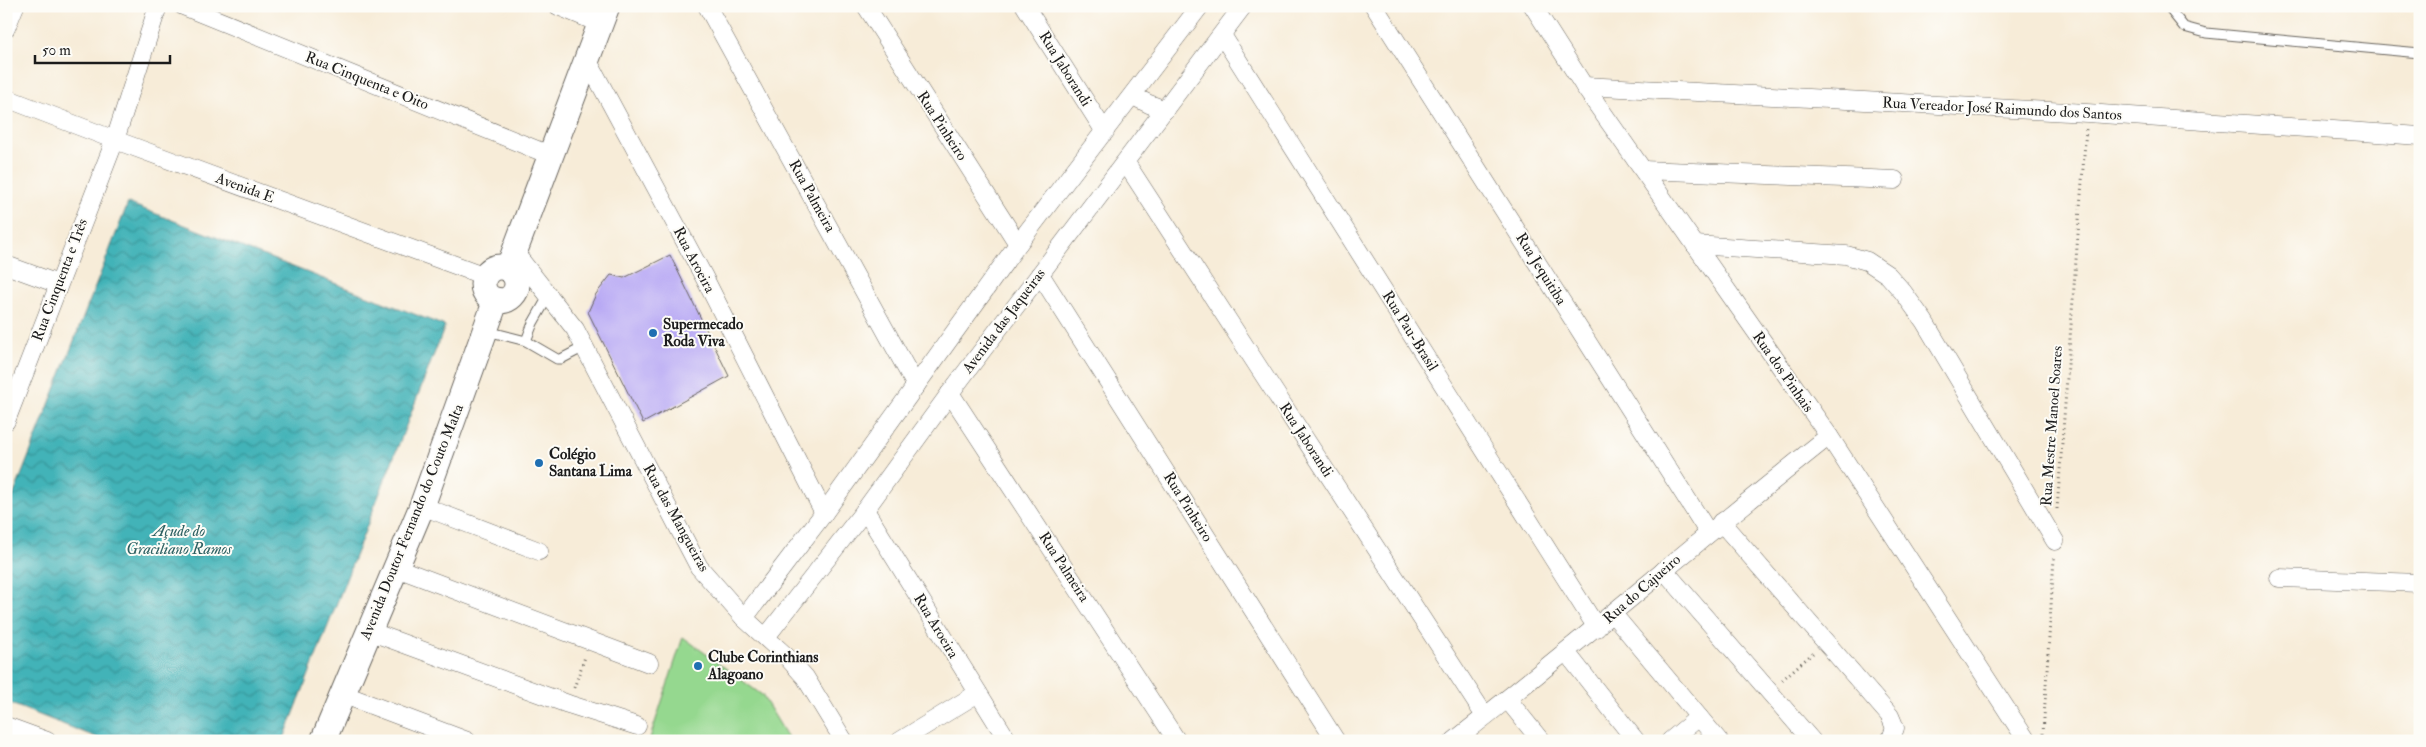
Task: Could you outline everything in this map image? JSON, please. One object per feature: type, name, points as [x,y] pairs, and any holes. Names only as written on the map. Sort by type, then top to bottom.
[{"type":"street","points":[[6,28],[15,6]]},
{"type":"street","name":"Rua Cinquenta e Três","points":[[6,421],[115,140],[158,6]]},
{"type":"street","name":"Rua Cinquenta e Oito","points":[[183,6],[552,156]]},
{"type":"street","points":[[503,266],[552,156],[604,15],[558,6]]},
{"type":"street","name":"Rua Palmeira","points":[[707,6],[916,386]]},
{"type":"street","name":"Rua Pinheiro","points":[[866,6],[1018,244]]},
{"type":"street","name":"Rua Jaborandi","points":[[1025,6],[1105,132]]},
{"type":"street","name":"Avenida das Jaqueiras","points":[[766,637],[866,510],[950,393],[1126,164],[1243,6]]},
{"type":"street","name":"Rua Jequitiba","points":[[1374,6],[1714,527],[1825,642],[1890,716],[1895,728],[1890,741]]},
{"type":"street","name":"Rua dos Pinhais","points":[[1533,6],[1584,86],[1829,436],[1960,641],[2028,741]]},
{"type":"street","points":[[744,618],[824,513],[1018,244],[1133,96],[1199,7]]},
{"type":"street","name":"Rua Pau-Brasil","points":[[1222,35],[1597,628]]},
{"type":"street","name":"Rua Aroeira","points":[[588,61],[704,277],[824,513]]},
{"type":"street","name":"Rua Vereador José Raimundo dos Santos","points":[[1584,86],[2087,114],[2420,136]]},
{"type":"street","points":[[1133,96],[1165,110]]},
{"type":"street","name":"Avenida E","points":[[6,98],[115,140],[503,266]]},
{"type":"street","name":"Rua Jaborandi","points":[[1126,164],[1486,716]]},
{"type":"street","points":[[1643,170],[1896,180]]},
{"type":"street","points":[[1695,245],[1846,255],[1867,261],[1888,275],[1924,321],[2055,541]]},
{"type":"street","points":[[6,265],[58,284]]},
{"type":"street","name":"Rua das Mangueiras","points":[[503,266],[549,295],[575,329],[699,567],[744,618],[766,637],[805,677],[844,741]]},
{"type":"street","name":"Avenida Doutor Fernando do Couto Malta","points":[[323,741],[422,506],[496,300],[506,300],[514,294],[517,285],[515,276],[503,266]]},
{"type":"street","name":"Rua Pinheiro","points":[[1040,274],[1336,741]]},
{"type":"street","name":"Rua Palmeira","points":[[950,393],[1177,741]]},
{"type":"street","name":"Rua do Cajueiro","points":[[1456,740],[1597,628],[1714,527],[1829,436]]},
{"type":"street","points":[[422,506],[539,551]]},
{"type":"street","name":"Rua Aroeira","points":[[866,510],[1008,741]]},
{"type":"street","points":[[396,568],[649,663]]},
{"type":"street","points":[[1664,570],[1771,691],[1812,741]]},
{"type":"street","points":[[2279,578],[2420,583]]},
{"type":"street","points":[[1613,614],[1719,741]]},
{"type":"street","points":[[369,631],[568,704],[637,726]]},
{"type":"street","points":[[1566,652],[1636,741]]},
{"type":"street","points":[[900,741],[978,693]]},
{"type":"street","points":[[342,694],[467,741]]},
{"type":"street","points":[[1508,700],[1541,741]]},
{"type":"street","points":[[1670,741],[1699,717]]},
{"type":"street","points":[[10,732],[47,741]]},
{"type":"lane","points":[[2172,6],[2172,12],[2184,27],[2206,33],[2420,52]]},
{"type":"lane","points":[[526,341],[533,323],[549,295]]},
{"type":"lane","points":[[486,331],[526,341],[557,358],[584,347]]},
{"type":"path","name":"Rua Mestre Manoel Soares","points":[[2043,741],[2055,541],[2087,114]]},
{"type":"path","points":[[568,704],[592,640]]},
{"type":"path","points":[[1771,691],[1825,642]]},
{"type":"green space","name":"Clube Corinthians Alagoano","points":[[683,637],[762,695],[790,741],[649,741]]},
{"type":"water","name":"Açude do Graciliano Ramos","points":[[128,203],[445,326],[283,741],[106,741],[6,702],[6,514]]},
{"type":"building","name":"Supermecado Roda Viva","points":[[670,255],[729,376],[643,423],[588,312],[596,294],[611,275],[624,278]]},
{"type":"place","name":"Supermecado Roda Viva","points":[[653,333]]},
{"type":"place","name":"Colégio Santana Lima","points":[[539,463]]},
{"type":"place","name":"Clube Corinthians Alagoano","points":[[698,666]]}]
